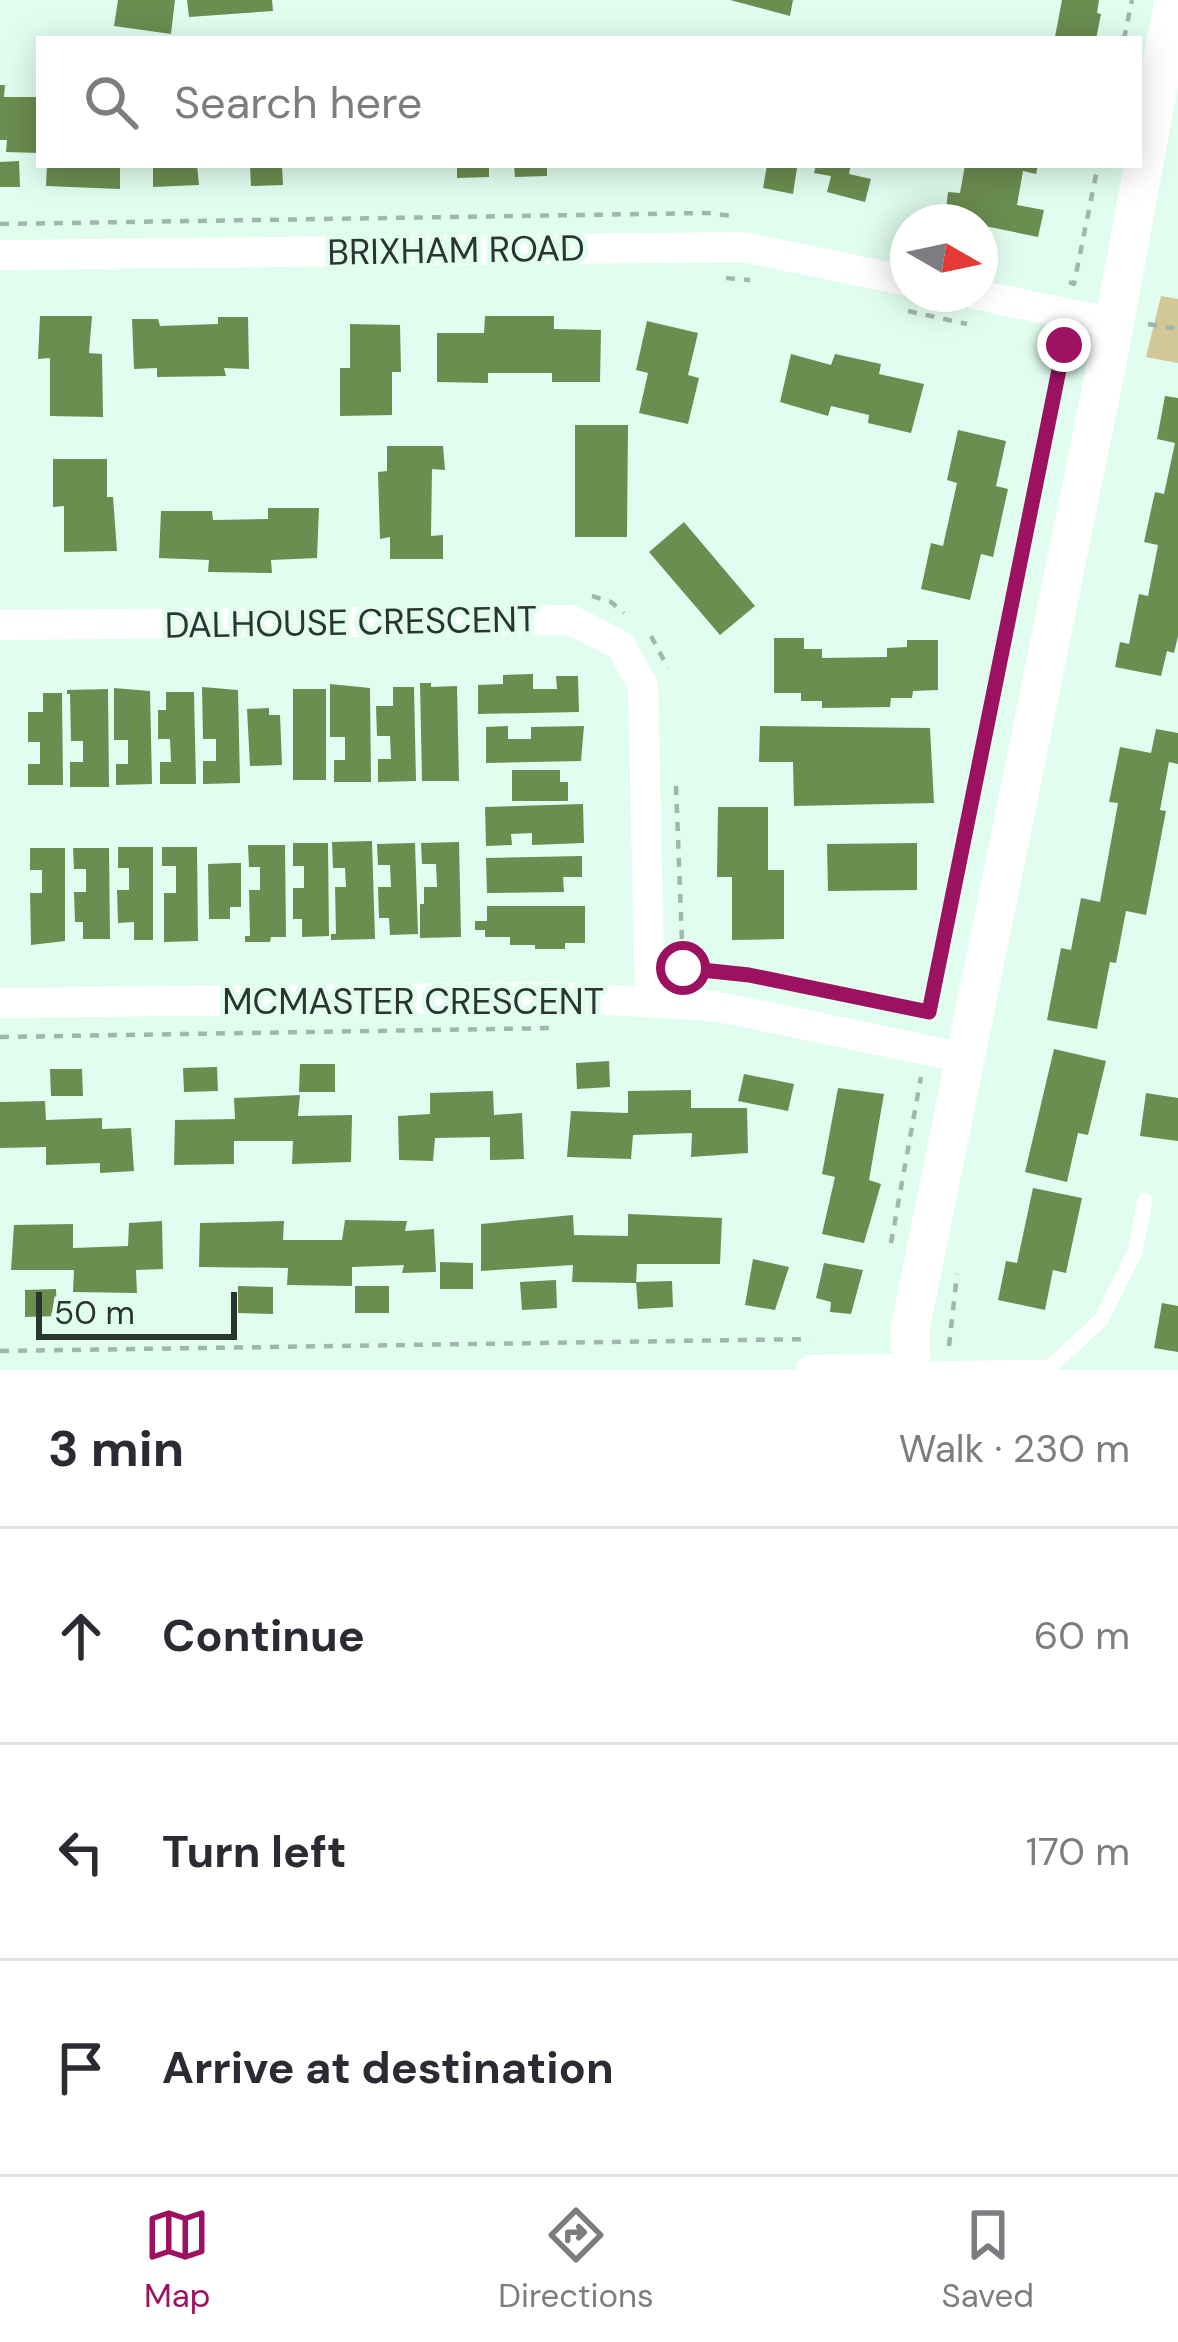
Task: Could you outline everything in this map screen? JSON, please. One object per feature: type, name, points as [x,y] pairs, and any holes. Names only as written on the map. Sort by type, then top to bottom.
[{"type":"street","points":[[811,1370],[911,1369],[910,1329],[1114,322],[1174,0]]},
{"type":"street","name":"BRIXHAM ROAD","points":[[0,255],[743,247],[890,290]]},
{"type":"street","points":[[998,311],[1114,322]]},
{"type":"street","name":"DALHOUSE CRESCENT","points":[[0,625],[571,620],[620,645],[643,685],[650,1003]]},
{"type":"street","name":"MCMASTER CRESCENT","points":[[0,1003],[526,997],[714,1006],[965,1058]]},
{"type":"lane","points":[[911,1369],[1050,1367],[1101,1320],[1135,1252],[1145,1200]]},
{"type":"path","points":[[1125,36],[1132,0]]},
{"type":"path","points":[[1055,280],[1074,284],[1097,168]]},
{"type":"path","points":[[676,771],[683,968],[749,975],[929,1012],[1064,345],[1042,340]]},
{"type":"path","points":[[575,591],[611,602],[637,623]]},
{"type":"path","points":[[649,634],[668,663],[671,684]]},
{"type":"path","points":[[0,1037],[573,1028]]},
{"type":"path","points":[[890,1251],[921,1075]]},
{"type":"path","points":[[0,1351],[827,1339]]},
{"type":"shaded area","points":[[1161,296],[1178,299],[1178,363],[1146,357]]},
{"type":"building","points":[[118,0],[175,0],[171,34],[114,26]]},
{"type":"building","points":[[187,0],[272,0],[273,11],[189,17]]},
{"type":"building","points":[[730,0],[793,0],[790,16]]},
{"type":"building","points":[[1062,0],[1099,0],[1097,36],[1055,36]]},
{"type":"building","points":[[0,85],[5,85],[4,97],[36,97],[36,153],[6,152],[7,140],[0,140]]},
{"type":"building","points":[[19,161],[20,187],[0,187],[0,162]]},
{"type":"building","points":[[47,168],[120,168],[120,189],[46,186]]},
{"type":"building","points":[[153,168],[197,168],[199,185],[153,187]]},
{"type":"building","points":[[250,168],[282,168],[283,185],[251,186]]},
{"type":"building","points":[[457,168],[489,168],[489,177],[457,178]]},
{"type":"building","points":[[514,168],[547,168],[547,176],[515,177]]},
{"type":"building","points":[[766,168],[797,168],[793,194],[763,188]]},
{"type":"building","points":[[815,168],[850,168],[849,174],[871,179],[865,202],[827,192],[831,176],[814,173]]},
{"type":"building","points":[[964,168],[1037,168],[1036,174],[1023,171],[1017,205],[1044,210],[1038,237],[998,229],[998,204],[947,204],[948,192],[960,193]]},
{"type":"building","points":[[40,316],[92,316],[89,353],[102,354],[103,417],[50,416],[50,358],[38,359]]},
{"type":"building","points":[[485,316],[554,316],[554,329],[601,330],[600,382],[552,382],[552,373],[488,373],[488,383],[437,382],[437,333],[484,333]]},
{"type":"building","points":[[218,317],[248,317],[249,369],[224,368],[226,376],[157,377],[157,368],[134,369],[132,319],[158,319],[160,326],[218,324]]},
{"type":"building","points":[[647,321],[698,333],[688,375],[699,378],[688,424],[639,413],[648,373],[636,370]]},
{"type":"building","points":[[350,324],[400,325],[401,372],[392,372],[392,415],[340,416],[340,368],[350,368]]},
{"type":"building","points":[[791,354],[831,365],[835,354],[881,364],[879,374],[924,384],[911,433],[868,423],[869,415],[831,406],[828,416],[780,402]]},
{"type":"building","points":[[1165,396],[1178,398],[1178,636],[1174,653],[1167,651],[1161,676],[1115,667],[1120,642],[1129,644],[1139,594],[1148,596],[1158,545],[1144,542],[1155,492],[1164,494],[1175,443],[1157,439]]},
{"type":"building","points":[[575,425],[628,425],[627,537],[575,537]]},
{"type":"building","points":[[958,430],[1006,441],[996,486],[1008,489],[993,557],[981,554],[970,600],[921,589],[931,543],[943,546],[957,483],[947,480]]},
{"type":"building","points":[[387,446],[443,446],[445,470],[432,469],[431,536],[443,535],[443,559],[390,559],[390,537],[380,539],[378,472],[387,471]]},
{"type":"building","points":[[53,459],[107,459],[107,497],[113,497],[117,551],[64,552],[64,506],[53,507]]},
{"type":"building","points":[[268,508],[319,508],[317,558],[271,560],[272,573],[208,572],[209,560],[159,558],[161,511],[212,511],[213,520],[268,519]]},
{"type":"building","points":[[684,522],[755,606],[720,635],[649,552]]},
{"type":"building","points":[[774,638],[804,638],[804,649],[822,649],[822,658],[887,657],[887,648],[907,647],[907,640],[938,640],[938,690],[891,698],[890,707],[822,708],[822,701],[801,701],[801,693],[774,693]]},
{"type":"building","points":[[533,674],[533,689],[557,689],[556,676],[578,676],[579,712],[478,714],[478,685],[503,684],[503,675]]},
{"type":"building","points":[[420,683],[457,686],[459,781],[422,781]]},
{"type":"building","points":[[330,684],[370,688],[371,782],[334,782],[334,760],[345,760],[345,737],[330,737]]},
{"type":"building","points":[[202,687],[238,690],[240,783],[203,784],[203,761],[216,761],[216,739],[203,739]]},
{"type":"building","points":[[393,687],[414,687],[416,781],[378,782],[378,759],[391,759],[390,736],[377,736],[376,706],[393,706]]},
{"type":"building","points":[[114,688],[150,691],[152,784],[116,785],[116,764],[128,764],[128,740],[114,740]]},
{"type":"building","points":[[108,689],[109,787],[70,787],[70,762],[83,762],[83,741],[71,741],[67,690]]},
{"type":"building","points":[[293,689],[326,689],[326,780],[293,780]]},
{"type":"building","points":[[166,692],[194,692],[196,784],[160,784],[160,762],[171,762],[170,739],[158,739],[158,710],[166,710]]},
{"type":"building","points":[[43,693],[62,693],[63,785],[28,785],[28,764],[40,764],[40,742],[28,742],[28,712],[43,712]]},
{"type":"building","points":[[269,708],[269,715],[280,715],[282,765],[250,766],[247,709]]},
{"type":"building","points":[[508,726],[508,739],[531,739],[531,727],[584,726],[581,761],[486,763],[486,727]]},
{"type":"building","points":[[760,726],[930,728],[934,803],[794,806],[793,762],[759,762]]},
{"type":"building","points":[[1156,729],[1178,733],[1178,764],[1169,762],[1160,810],[1166,811],[1146,915],[1126,911],[1097,1029],[1047,1020],[1061,948],[1071,950],[1081,898],[1100,902],[1118,803],[1109,802],[1120,747],[1151,753]]},
{"type":"building","points":[[512,770],[560,770],[560,782],[568,782],[568,801],[512,801]]},
{"type":"building","points":[[583,804],[584,843],[532,845],[532,833],[511,834],[512,845],[486,846],[485,807]]},
{"type":"building","points":[[718,807],[768,807],[768,870],[784,870],[784,939],[732,940],[732,877],[717,877]]},
{"type":"building","points":[[372,841],[375,939],[331,940],[331,934],[336,934],[335,887],[346,887],[345,868],[333,868],[332,842]]},
{"type":"building","points":[[459,842],[461,937],[420,938],[424,887],[437,887],[436,864],[422,864],[421,843]]},
{"type":"building","points":[[293,843],[328,843],[329,936],[302,937],[302,919],[293,919],[293,888],[304,888],[304,866],[293,866]]},
{"type":"building","points":[[415,843],[418,934],[390,935],[389,918],[379,918],[378,887],[391,887],[390,865],[378,865],[377,844]]},
{"type":"building","points":[[917,843],[917,890],[828,891],[827,844]]},
{"type":"building","points":[[248,845],[285,845],[286,937],[245,942],[245,936],[250,936],[249,890],[260,890],[260,867],[249,867]]},
{"type":"building","points":[[118,847],[153,847],[153,940],[134,940],[134,922],[118,923],[117,890],[129,890],[129,868],[118,868]]},
{"type":"building","points":[[162,847],[197,847],[198,941],[164,942],[164,893],[176,893],[176,866],[162,866]]},
{"type":"building","points":[[30,848],[65,848],[65,941],[31,945],[30,893],[42,893],[42,870],[30,870]]},
{"type":"building","points":[[73,848],[109,848],[110,939],[83,939],[83,922],[75,922],[74,892],[86,892],[86,869],[74,869]]},
{"type":"building","points":[[582,856],[582,877],[563,877],[564,892],[487,893],[486,858]]},
{"type":"building","points":[[241,863],[241,907],[230,907],[230,919],[209,919],[208,864]]},
{"type":"building","points":[[487,906],[585,906],[585,943],[535,949],[535,945],[510,945],[510,937],[485,937],[485,930],[475,930],[475,921],[487,921]]},
{"type":"building","points":[[1054,1049],[1106,1061],[1088,1135],[1078,1133],[1067,1182],[1025,1172]]},
{"type":"building","points":[[609,1061],[610,1087],[577,1089],[576,1063]]},
{"type":"building","points":[[300,1064],[335,1064],[335,1092],[299,1092]]},
{"type":"building","points":[[217,1067],[218,1091],[184,1092],[183,1068]]},
{"type":"building","points":[[50,1069],[82,1069],[83,1096],[51,1096]]},
{"type":"building","points":[[744,1074],[794,1084],[788,1111],[738,1101]]},
{"type":"building","points":[[838,1088],[884,1094],[869,1180],[881,1184],[864,1243],[822,1234],[835,1177],[822,1174]]},
{"type":"building","points":[[691,1090],[691,1108],[747,1108],[748,1153],[691,1157],[692,1133],[633,1135],[631,1159],[567,1157],[571,1111],[628,1113],[628,1091]]},
{"type":"building","points":[[493,1091],[494,1115],[522,1113],[524,1159],[490,1160],[490,1137],[435,1138],[433,1161],[399,1160],[398,1116],[430,1114],[430,1093]]},
{"type":"building","points":[[1146,1093],[1178,1098],[1178,1141],[1140,1136]]},
{"type":"building","points":[[300,1095],[298,1116],[352,1115],[351,1162],[292,1164],[293,1141],[234,1141],[234,1164],[174,1165],[175,1120],[235,1119],[234,1098]]},
{"type":"building","points":[[45,1101],[46,1120],[102,1118],[102,1129],[131,1128],[134,1171],[100,1173],[100,1163],[46,1165],[46,1147],[0,1148],[0,1102]]},
{"type":"building","points":[[1033,1188],[1082,1198],[1066,1273],[1053,1270],[1045,1310],[998,1300],[1006,1261],[1017,1263]]},
{"type":"building","points":[[628,1214],[722,1218],[720,1264],[637,1264],[636,1283],[572,1282],[573,1265],[481,1271],[481,1224],[573,1215],[574,1235],[628,1236]]},
{"type":"building","points":[[345,1220],[407,1221],[405,1231],[434,1229],[436,1272],[402,1273],[404,1265],[352,1267],[352,1286],[287,1285],[288,1268],[199,1267],[200,1223],[284,1221],[283,1240],[342,1240]]},
{"type":"building","points":[[162,1221],[163,1269],[136,1270],[137,1293],[73,1292],[74,1270],[11,1270],[14,1225],[73,1224],[73,1248],[128,1246],[129,1223]]},
{"type":"building","points":[[753,1259],[789,1267],[775,1310],[745,1305]]},
{"type":"building","points":[[440,1262],[473,1263],[473,1289],[440,1289]]},
{"type":"building","points":[[824,1263],[863,1270],[851,1314],[830,1312],[831,1302],[816,1298]]},
{"type":"building","points":[[556,1280],[557,1308],[522,1310],[520,1282]]},
{"type":"building","points":[[672,1281],[673,1307],[638,1309],[636,1282]]},
{"type":"building","points":[[238,1286],[273,1287],[273,1314],[238,1313]]},
{"type":"building","points":[[355,1286],[389,1286],[389,1313],[355,1313]]},
{"type":"building","points":[[56,1289],[57,1316],[25,1317],[25,1290]]},
{"type":"building","points":[[1162,1303],[1178,1306],[1178,1352],[1154,1348]]},
{"type":"route","points":[[683,968],[749,975],[929,1012],[1064,345]]}]
